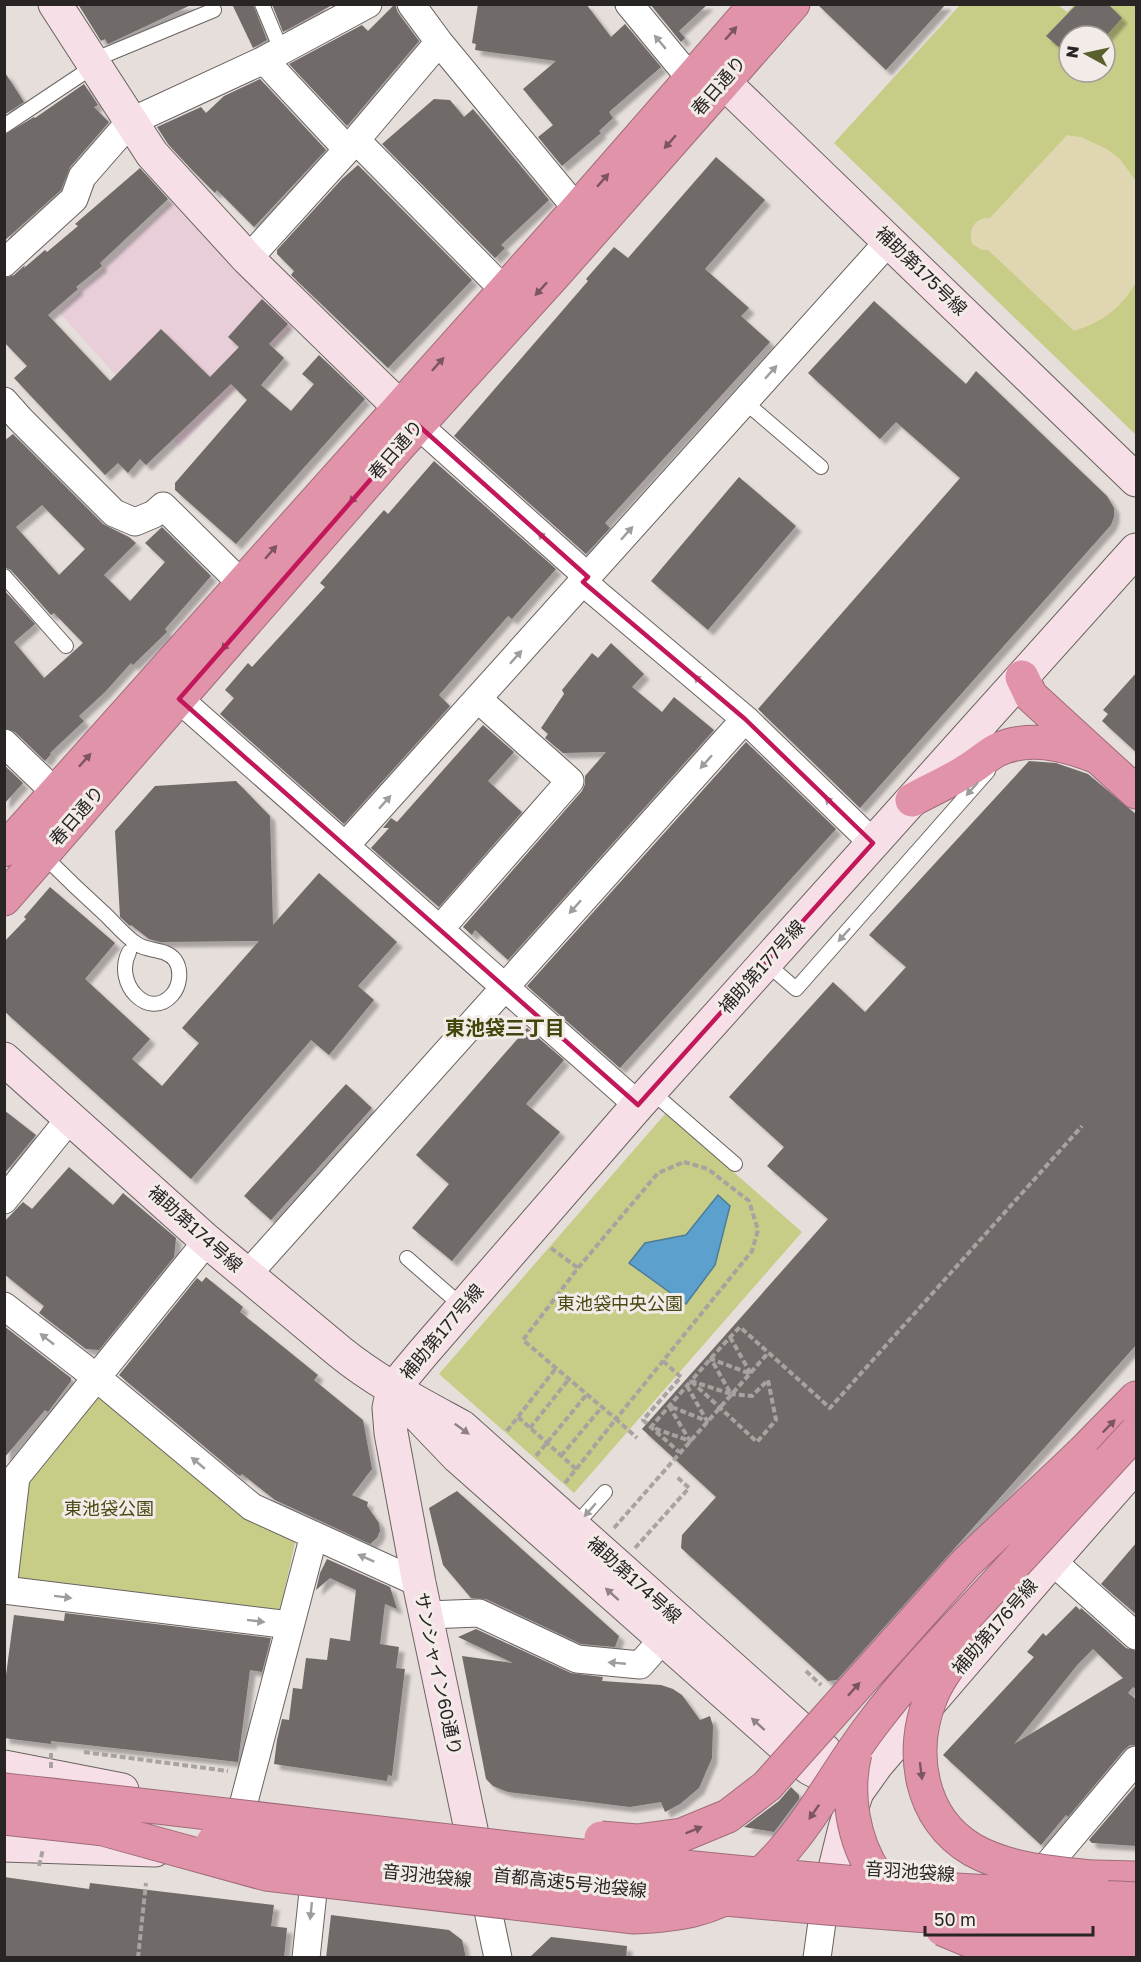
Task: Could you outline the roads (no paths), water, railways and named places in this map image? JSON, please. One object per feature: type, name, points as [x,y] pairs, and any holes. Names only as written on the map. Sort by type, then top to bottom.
[{"type":"highway","name":"春日通り","points":[[4,850],[243,584],[408,416],[556,273],[706,75],[756,4]]},
{"type":"highway","name":"春日通り","points":[[4,898],[179,699],[408,416],[504,290],[577,209],[706,75],[793,4]]},
{"type":"highway","points":[[1022,677],[1031,696],[1137,792]]},
{"type":"highway","points":[[1022,677],[1040,683],[1137,771]]},
{"type":"highway","points":[[912,800],[1011,745],[1030,742],[1052,743],[1071,746],[1097,757]]},
{"type":"highway","points":[[318,1826],[424,1820],[637,1841],[682,1835],[728,1816],[767,1786],[966,1563],[1137,1398]]},
{"type":"highway","points":[[103,1829],[266,1874],[634,1917],[673,1915],[701,1909],[745,1887],[782,1854],[881,1714],[926,1659],[1137,1432]]},
{"type":"highway","points":[[1081,1454],[980,1579],[893,1678],[869,1712],[854,1760],[851,1801],[863,1849],[876,1875],[899,1900],[918,1916],[947,1932],[971,1941],[1009,1949],[1126,1945]]},
{"type":"highway","points":[[1137,1454],[972,1635],[948,1667],[931,1696],[920,1732],[919,1755],[922,1781],[932,1809],[944,1825],[972,1850],[994,1860],[1019,1867],[1075,1875],[1137,1878]]},
{"type":"highway","name":"首都高速5号池袋線","points":[[4,1790],[545,1852],[825,1881],[1016,1894],[1137,1899]]},
{"type":"highway","name":"首都高速5号池袋線","points":[[4,1818],[677,1895],[1015,1923],[1126,1945]]},
{"type":"street","points":[[56,4],[152,154],[248,259],[408,416],[585,579],[745,719],[873,843]]},
{"type":"street","points":[[411,4],[439,42],[577,209]]},
{"type":"street","points":[[628,4],[706,75]]},
{"type":"street","points":[[4,263],[74,199],[82,177],[130,122],[273,56],[364,5]]},
{"type":"street","points":[[248,259],[439,42]]},
{"type":"street","points":[[273,56],[351,144],[504,290]]},
{"type":"street","name":"補助第175号線","points":[[706,75],[889,241],[1137,480]]},
{"type":"street","points":[[346,846],[889,241]]},
{"type":"street","points":[[10,418],[114,513],[135,522],[154,514],[163,506],[243,584]]},
{"type":"street","name":"補助第177号線","points":[[393,1389],[645,1098],[1137,550]]},
{"type":"street","points":[[179,699],[504,987],[645,1098]]},
{"type":"street","points":[[440,929],[570,781],[478,699]]},
{"type":"street","points":[[247,1275],[745,719]]},
{"type":"street","points":[[4,743],[56,793]]},
{"type":"street","name":"補助第174号線","points":[[4,1059],[207,1241],[357,1366],[393,1389],[462,1427],[574,1527],[631,1563],[824,1750],[857,1792]]},
{"type":"street","points":[[4,1200],[71,1117]]},
{"type":"street","points":[[4,1580],[16,1477],[207,1241]]},
{"type":"street","points":[[4,1306],[97,1378],[252,1507],[419,1582]]},
{"type":"street","name":"補助第174号線","points":[[393,1389],[445,1446],[808,1768],[857,1792]]},
{"type":"street","name":"サンシャイン60通り","points":[[393,1389],[389,1408],[391,1433],[419,1582],[498,1958]]},
{"type":"street","name":"補助第176号線","points":[[857,1792],[877,1764],[1137,1465]]},
{"type":"street","points":[[4,1767],[231,1812],[290,1625],[314,1535]]},
{"type":"street","points":[[1052,1561],[1137,1636]]},
{"type":"street","points":[[631,1563],[698,1613],[836,1736],[877,1764]]},
{"type":"street","points":[[4,1590],[290,1625]]},
{"type":"street","points":[[426,1615],[479,1613],[577,1659],[640,1665],[663,1639]]},
{"type":"street","points":[[1035,1880],[1137,1760]]},
{"type":"street","name":"音羽池袋線","points":[[4,1785],[474,1840],[835,1867],[1137,1884]]},
{"type":"street","points":[[817,1958],[822,1922],[835,1867],[857,1792]]},
{"type":"street","name":"音羽池袋線","points":[[4,1826],[822,1922],[1126,1945]]},
{"type":"street","points":[[4,1845],[216,1851]]},
{"type":"street","points":[[306,1958],[316,1864]]},
{"type":"lane","points":[[262,4],[273,56]]},
{"type":"lane","points":[[4,126],[92,63],[214,10]]},
{"type":"lane","points":[[744,402],[821,467]]},
{"type":"lane","points":[[4,576],[66,646]]},
{"type":"lane","points":[[766,963],[796,989],[1011,745]]},
{"type":"lane","points":[[43,855],[138,945],[161,952],[175,960],[179,974],[171,996],[163,1002],[153,1003],[141,1000],[133,993],[124,968],[129,952]]},
{"type":"lane","points":[[645,1098],[735,1164]]},
{"type":"lane","points":[[407,1258],[463,1307]]},
{"type":"lane","points":[[574,1527],[605,1492]]},
{"type":"lane","points":[[888,1650],[921,1612]]},
{"type":"water","points":[[718,1195],[730,1206],[715,1265],[686,1304],[629,1263],[645,1243],[686,1235]]},
{"type":"district","name":"東池袋三丁目","points":[[505,1028]]},
{"type":"park label","name":"東池袋中央公園","points":[[620,1304]]},
{"type":"park label","name":"東池袋公園","points":[[109,1509]]}]
